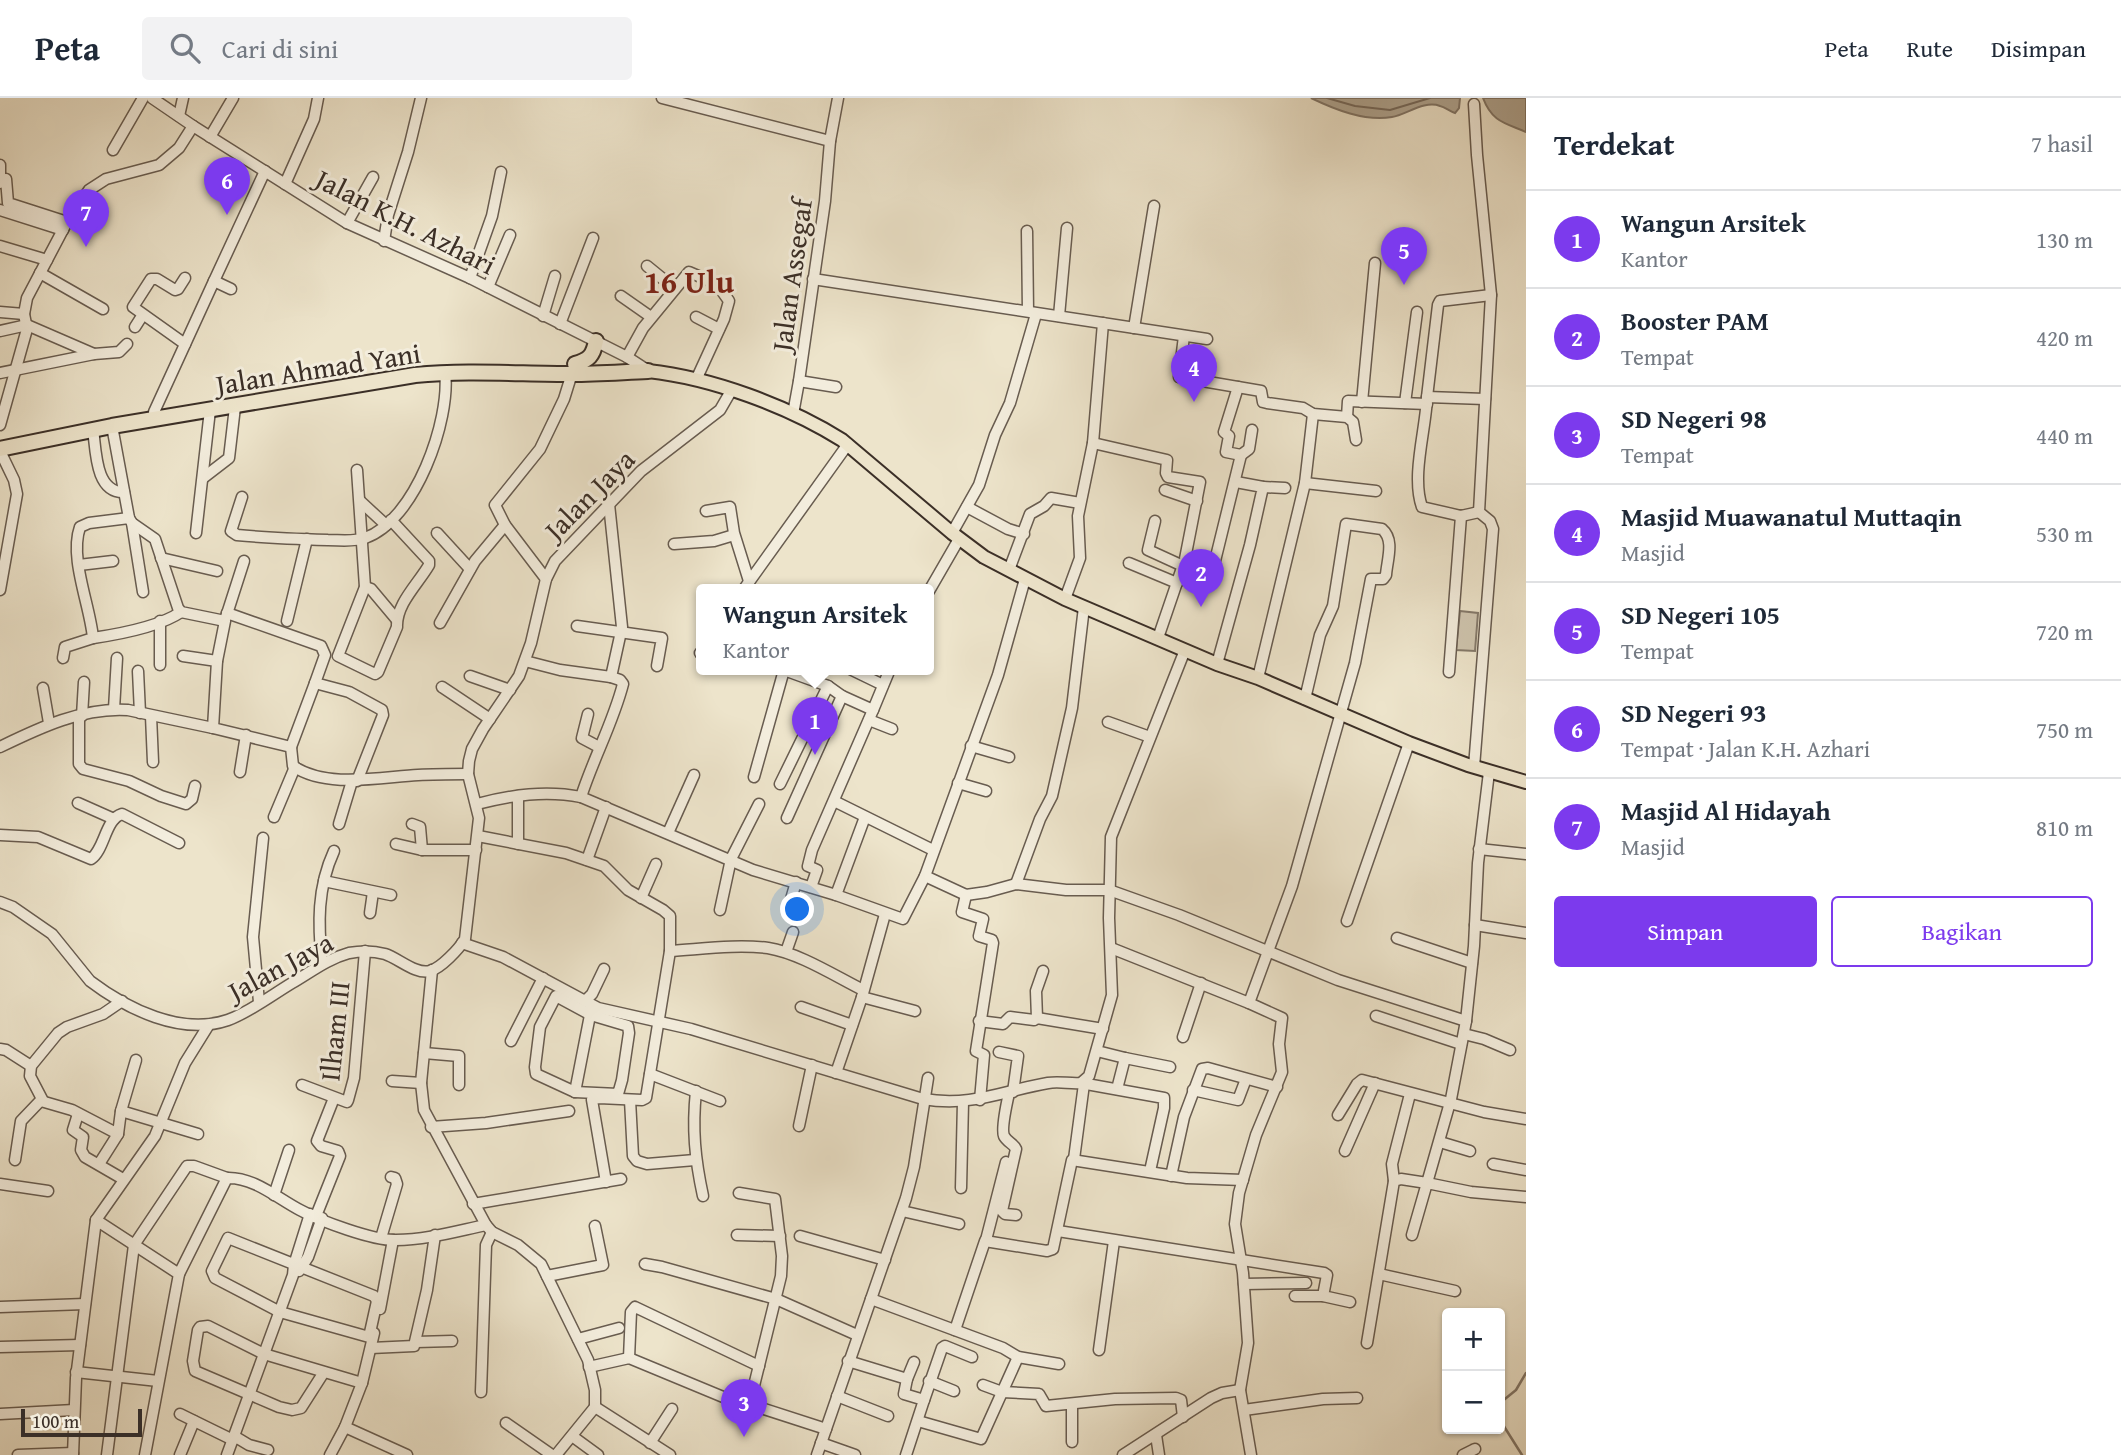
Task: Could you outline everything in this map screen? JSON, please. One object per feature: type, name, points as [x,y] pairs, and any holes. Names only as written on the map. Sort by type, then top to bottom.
[{"type":"highway","points":[[573,369],[592,355],[596,341]]},
{"type":"highway","name":"Jalan Ahmad Yani","points":[[0,439],[62,426],[446,363],[648,371]]},
{"type":"highway","name":"Jalan Ahmad Yani","points":[[0,450],[93,429],[402,377],[445,372],[573,369]]},
{"type":"main road","name":"Jalan Ahmad Yani","points":[[648,371],[696,380],[725,389],[822,427],[848,444],[984,558],[1065,599],[1409,743],[1474,767],[1526,782]]},
{"type":"street","points":[[113,150],[143,98]]},
{"type":"street","name":"Jalan K.H. Azhari","points":[[152,98],[193,127],[347,223],[470,278],[627,357],[648,371]]},
{"type":"street","points":[[179,116],[183,98]]},
{"type":"street","points":[[210,137],[233,98]]},
{"type":"street","points":[[285,184],[314,119],[318,98]]},
{"type":"street","points":[[384,241],[388,215],[408,152],[421,98]]},
{"type":"street","points":[[662,98],[695,103],[830,141]]},
{"type":"street","name":"Jalan Assegaf","points":[[793,414],[838,98]]},
{"type":"street","points":[[1474,104],[1491,295],[1479,512]]},
{"type":"street","points":[[0,425],[27,325],[24,314],[27,298],[65,226],[89,190],[106,179],[159,165],[179,148],[193,127]]},
{"type":"street","points":[[0,165],[3,204],[65,226]]},
{"type":"street","points":[[154,412],[265,171]]},
{"type":"street","points":[[470,278],[492,216],[501,172]]},
{"type":"street","points":[[347,223],[373,177]]},
{"type":"street","points":[[1134,328],[1154,206]]},
{"type":"street","points":[[1059,316],[1068,228]]},
{"type":"street","points":[[932,584],[979,485],[995,435],[1010,403],[1032,313],[1027,231]]},
{"type":"street","points":[[488,287],[510,234]]},
{"type":"street","points":[[560,324],[593,238]]},
{"type":"street","points":[[0,246],[47,260]]},
{"type":"street","points":[[1362,402],[1376,263]]},
{"type":"street","points":[[648,266],[674,288]]},
{"type":"street","points":[[627,357],[651,317],[689,272],[717,284],[729,301],[696,380]]},
{"type":"street","points":[[40,273],[103,309]]},
{"type":"street","points":[[543,316],[555,276]]},
{"type":"street","points":[[184,344],[133,307],[151,279],[157,279],[175,290],[185,278]]},
{"type":"street","points":[[813,279],[1207,339]]},
{"type":"street","points":[[214,281],[231,289]]},
{"type":"street","points":[[1479,512],[1461,516],[1427,509],[1421,504],[1420,466],[1433,338],[1440,301],[1491,295]]},
{"type":"street","points":[[621,296],[651,317]]},
{"type":"street","points":[[0,312],[24,314]]},
{"type":"street","points":[[1405,403],[1417,312]]},
{"type":"street","points":[[135,327],[142,316]]},
{"type":"street","points":[[696,317],[719,329]]},
{"type":"street","points":[[1065,599],[1080,558],[1080,503],[1093,443],[1103,323]]},
{"type":"street","points":[[0,331],[27,325],[94,354]]},
{"type":"street","points":[[1185,336],[1179,377],[1261,391],[1263,402],[1303,408],[1313,414],[1347,417],[1353,422],[1356,440]]},
{"type":"street","points":[[0,373],[94,354],[119,352],[127,344]]},
{"type":"street","points":[[546,579],[505,525],[495,505],[540,449],[564,399],[573,369]]},
{"type":"street","points":[[242,498],[232,528],[233,534],[307,539],[363,539],[389,522],[411,496],[431,457],[443,420],[446,399],[445,372]]},
{"type":"street","points":[[799,381],[835,387]]},
{"type":"street","points":[[1238,387],[1224,432],[1229,436],[1226,452],[1241,455]]},
{"type":"street","name":"Jalan Jaya","points":[[468,774],[472,749],[519,676],[546,579],[555,561],[641,471],[720,410],[725,389]]},
{"type":"street","points":[[1347,417],[1348,401],[1405,403],[1485,399]]},
{"type":"street","points":[[202,478],[229,458],[235,407]]},
{"type":"street","points":[[196,533],[210,410]]},
{"type":"street","points":[[1258,678],[1305,482],[1313,414]]},
{"type":"street","points":[[112,426],[143,592]]},
{"type":"street","points":[[93,429],[104,482],[113,490],[124,492]]},
{"type":"street","points":[[1155,522],[1147,549],[1184,564],[1213,569],[1241,455],[1249,449],[1252,430]]},
{"type":"street","points":[[1093,443],[1168,460],[1167,476],[1200,482],[1184,564],[1158,638]]},
{"type":"street","points":[[748,584],[848,444]]},
{"type":"street","points":[[0,450],[15,480],[17,494],[0,590]]},
{"type":"street","points":[[357,470],[365,587],[338,657],[377,673],[397,627],[401,607],[429,564],[389,522],[360,501]]},
{"type":"street","points":[[1236,482],[1286,488]]},
{"type":"street","points":[[1305,482],[1376,491]]},
{"type":"street","points":[[1217,664],[1263,487]]},
{"type":"street","points":[[1165,490],[1197,501]]},
{"type":"street","points":[[1009,570],[1030,514],[1044,506],[1050,498],[1080,503]]},
{"type":"street","points":[[609,504],[621,631],[611,677]]},
{"type":"street","points":[[706,511],[730,507],[734,536],[747,584]]},
{"type":"street","points":[[967,507],[1008,529],[1024,534]]},
{"type":"street","points":[[1474,767],[1493,529],[1490,521],[1479,512]]},
{"type":"street","points":[[1449,672],[1461,516]]},
{"type":"street","points":[[93,638],[79,565],[78,535],[80,527],[89,523],[130,521],[153,537],[175,603],[181,612]]},
{"type":"street","points":[[1249,1003],[1287,902],[1355,663],[1371,579],[1383,579],[1386,575],[1390,542],[1387,533],[1382,530],[1346,524],[1333,606],[1320,635],[1305,699]]},
{"type":"street","points":[[440,623],[470,569],[505,525]]},
{"type":"street","points":[[438,533],[470,569]]},
{"type":"street","points":[[674,544],[714,541],[734,536]]},
{"type":"street","points":[[287,621],[307,539]]},
{"type":"street","points":[[161,558],[217,571]]},
{"type":"street","points":[[79,565],[113,561]]},
{"type":"street","points":[[213,728],[217,661],[226,617],[244,561]]},
{"type":"street","points":[[1129,563],[1177,583]]},
{"type":"street","points":[[477,804],[558,792],[581,797],[753,870],[905,919],[925,876],[998,675],[1025,579]]},
{"type":"street","points":[[365,587],[372,589],[397,620]]},
{"type":"street","points":[[1016,884],[1040,819],[1052,796],[1072,708],[1084,607]]},
{"type":"street","points":[[63,658],[63,649],[67,645],[122,633],[181,612],[226,617],[321,646],[325,655],[291,747],[291,761],[295,767],[311,774],[355,781],[468,774],[480,818],[465,939],[457,950],[432,970],[421,1083],[424,1110],[473,1204],[489,1228],[518,1245],[541,1264],[578,1339],[595,1390],[595,1407],[554,1455],[506,1423]]},
{"type":"street","points":[[160,621],[160,665]]},
{"type":"street","points":[[577,626],[662,638],[657,666]]},
{"type":"street","points":[[986,1240],[1052,1251],[1071,1161],[1074,1159],[1083,1083],[1089,1076],[1112,995],[1109,890],[1111,837],[1185,650]]},
{"type":"street","points":[[183,656],[217,661]]},
{"type":"street","points":[[114,709],[117,658]]},
{"type":"street","points":[[524,661],[561,670],[611,677],[623,684],[617,707],[581,797]]},
{"type":"street","points":[[138,671],[140,713]]},
{"type":"street","points":[[754,777],[782,675]]},
{"type":"street","points":[[797,675],[828,686],[892,729]]},
{"type":"street","points":[[862,675],[883,685]]},
{"type":"street","points":[[811,887],[817,870],[809,867],[808,862],[887,675]]},
{"type":"street","points":[[470,676],[510,690]]},
{"type":"street","points":[[84,682],[79,764],[83,769],[129,781],[186,804],[192,799],[195,786]]},
{"type":"street","points":[[315,683],[349,692],[382,710],[383,715],[339,824]]},
{"type":"street","points":[[780,784],[828,686]]},
{"type":"street","points":[[442,687],[490,719]]},
{"type":"street","points":[[43,688],[49,723]]},
{"type":"street","points":[[787,818],[842,696]]},
{"type":"street","points":[[0,747],[49,723],[114,709],[246,735],[291,747]]},
{"type":"street","points":[[588,714],[582,738],[599,747]]},
{"type":"street","points":[[151,716],[153,762]]},
{"type":"street","points":[[1108,722],[1150,737]]},
{"type":"street","points":[[240,772],[246,735]]},
{"type":"street","points":[[1346,921],[1409,743]]},
{"type":"street","points":[[971,746],[1009,757]]},
{"type":"street","points":[[274,817],[295,767]]},
{"type":"street","points":[[1412,1235],[1450,1104],[1466,1021],[1479,849],[1489,772]]},
{"type":"street","points":[[668,833],[694,775]]},
{"type":"street","points":[[958,783],[986,791]]},
{"type":"street","points":[[518,796],[518,844]]},
{"type":"street","points":[[834,801],[933,850]]},
{"type":"street","points":[[78,803],[114,819]]},
{"type":"street","points":[[720,910],[731,859],[759,804]]},
{"type":"street","points":[[587,859],[606,807]]},
{"type":"street","points":[[0,835],[38,837],[91,859],[98,853],[114,819],[122,814],[179,843]]},
{"type":"street","points":[[836,895],[865,817]]},
{"type":"street","points":[[412,824],[420,828],[422,850]]},
{"type":"street","points":[[478,836],[587,859],[609,869],[628,890],[670,916],[670,951],[644,1100],[592,1100],[606,1182]]},
{"type":"street","points":[[259,1002],[253,937],[263,838]]},
{"type":"street","points":[[396,844],[422,850],[476,850]]},
{"type":"street","points":[[1479,849],[1526,854]]},
{"type":"street","points":[[322,964],[318,908],[334,851]]},
{"type":"street","points":[[641,898],[656,864]]},
{"type":"street","points":[[925,876],[966,895],[1016,884],[1066,890],[1109,890],[1383,996],[1466,1021]]},
{"type":"street","points":[[324,881],[391,895]]},
{"type":"street","points":[[795,913],[789,906],[796,882]]},
{"type":"street","points":[[370,913],[373,892]]},
{"type":"street","points":[[966,895],[962,912],[983,919],[979,936],[992,940],[993,943],[976,1051],[984,1055],[980,1100]]},
{"type":"street","name":"Jalan Jaya","points":[[0,901],[52,934],[90,981],[122,1001],[158,1018],[208,1026],[231,1019],[322,964],[345,954],[365,951],[386,954],[421,971],[432,970]]},
{"type":"street","points":[[836,1073],[863,993],[885,914]]},
{"type":"street","points":[[1475,925],[1526,933]]},
{"type":"street","points":[[786,953],[793,932]]},
{"type":"street","points":[[1397,938],[1472,963]]},
{"type":"street","points":[[462,943],[503,957],[589,1007],[628,1026],[618,1094],[575,1092],[536,1074],[538,1038],[544,1016],[556,996],[589,1007],[727,1039],[923,1099],[963,1102],[980,1100],[1052,1082],[1083,1083],[1164,1098],[1150,1171]]},
{"type":"street","points":[[670,951],[768,948],[786,953],[863,993],[915,1011]]},
{"type":"street","points":[[1111,948],[1282,1018],[1279,1044],[1283,1067],[1256,1135],[1243,1180],[1235,1224],[1244,1284],[1248,1343],[1240,1390],[1251,1455]]},
{"type":"street","name":"Ilham III","points":[[302,1085],[346,1102],[353,1085],[365,951]]},
{"type":"street","points":[[575,1092],[592,994],[604,970]]},
{"type":"street","points":[[1037,1018],[1036,991],[1043,971]]},
{"type":"street","points":[[511,1041],[543,978]]},
{"type":"street","points":[[1183,1037],[1201,983]]},
{"type":"street","points":[[15,1160],[21,1121],[41,1101],[42,1096],[30,1076],[31,1066],[58,1033],[103,1014],[122,1001]]},
{"type":"street","points":[[801,1007],[852,1025]]},
{"type":"street","points":[[1376,1016],[1462,1039],[1484,1038],[1510,1050]]},
{"type":"street","points":[[979,1021],[1003,1024],[1010,1017],[1034,1020],[1037,1018],[1103,1029]]},
{"type":"street","points":[[18,1455],[73,1454],[76,1372],[96,1220],[155,1136],[185,1063],[208,1026]]},
{"type":"street","points":[[0,1049],[31,1066]]},
{"type":"street","points":[[1097,1051],[1170,1067]]},
{"type":"street","points":[[999,1052],[1019,1058],[1004,1132],[1006,1139],[1015,1145],[1016,1149],[1002,1211],[1016,1215]]},
{"type":"street","points":[[424,1053],[459,1056],[459,1084]]},
{"type":"street","points":[[1116,1089],[1125,1058]]},
{"type":"street","points":[[99,1164],[118,1134],[121,1111],[136,1060]]},
{"type":"street","points":[[799,1126],[813,1065]]},
{"type":"street","points":[[1171,1176],[1184,1117],[1199,1074],[1204,1068],[1276,1087]]},
{"type":"street","points":[[650,1074],[720,1101]]},
{"type":"street","points":[[817,1455],[902,1211],[914,1167],[928,1078]]},
{"type":"street","points":[[1193,1090],[1238,1100],[1246,1079]]},
{"type":"street","points":[[1338,1115],[1362,1080],[1450,1104],[1526,1119]]},
{"type":"street","points":[[392,1082],[421,1083]]},
{"type":"street","points":[[1345,1151],[1375,1083]]},
{"type":"street","points":[[696,1091],[693,1126],[695,1160],[703,1196]]},
{"type":"street","points":[[1367,1343],[1394,1181],[1392,1164],[1410,1094]]},
{"type":"street","name":"Ilham III","points":[[316,1216],[340,1156],[338,1151],[319,1144],[317,1140],[334,1098]]},
{"type":"street","points":[[630,1100],[635,1159],[647,1164],[695,1160]]},
{"type":"street","points":[[41,1101],[62,1106],[118,1134]]},
{"type":"street","points":[[961,1188],[963,1102]]},
{"type":"street","points":[[121,1111],[198,1133]]},
{"type":"street","points":[[431,1127],[486,1123],[569,1111]]},
{"type":"street","points":[[78,1114],[72,1125],[73,1130],[83,1137],[81,1150],[85,1157],[123,1179]]},
{"type":"street","points":[[1440,1142],[1470,1151]]},
{"type":"street","points":[[274,1195],[289,1150]]},
{"type":"street","points":[[1074,1159],[1171,1176],[1243,1180]]},
{"type":"street","points":[[955,1330],[986,1240],[1006,1162]]},
{"type":"street","points":[[1493,1164],[1526,1170]]},
{"type":"street","points":[[107,1455],[134,1244],[187,1167],[194,1166],[227,1178],[247,1181],[316,1216],[381,1238],[393,1240],[489,1228]]},
{"type":"street","points":[[381,1238],[397,1184],[395,1178],[391,1177]]},
{"type":"street","points":[[145,1455],[179,1274],[227,1178]]},
{"type":"street","points":[[473,1204],[621,1179]]},
{"type":"street","points":[[1394,1181],[1401,1179],[1471,1192],[1526,1197]]},
{"type":"street","points":[[0,1184],[48,1191]]},
{"type":"street","points":[[738,1193],[774,1198],[780,1237],[781,1276],[750,1395],[751,1404],[826,1429]]},
{"type":"street","points":[[902,1211],[959,1224]]},
{"type":"street","points":[[227,1455],[316,1216]]},
{"type":"street","points":[[96,1220],[179,1274]]},
{"type":"street","points":[[547,1276],[603,1265],[596,1227]]},
{"type":"street","points":[[481,1392],[486,1245],[489,1228]]},
{"type":"street","points":[[1058,1231],[1326,1273],[1323,1296]]},
{"type":"street","points":[[370,1348],[414,1346],[435,1235]]},
{"type":"street","points":[[737,1235],[780,1237]]},
{"type":"street","points":[[800,1236],[886,1260]]},
{"type":"street","points":[[228,1238],[297,1270],[377,1298],[369,1337],[280,1312],[222,1282],[212,1271],[228,1238]]},
{"type":"street","points":[[330,1455],[345,1427],[362,1383],[393,1240]]},
{"type":"street","points":[[1099,1350],[1114,1241]]},
{"type":"street","points":[[646,1264],[662,1266],[776,1299],[857,1335]]},
{"type":"street","points":[[1379,1274],[1455,1291]]},
{"type":"street","points":[[1244,1284],[1306,1283]]},
{"type":"street","points":[[1295,1296],[1323,1296],[1350,1302]]},
{"type":"street","points":[[871,1299],[1003,1348],[1017,1357],[1059,1364]]},
{"type":"street","points":[[0,1307],[85,1304]]},
{"type":"street","points":[[629,1358],[631,1312],[635,1307],[759,1366]]},
{"type":"street","points":[[324,1372],[298,1410],[279,1407],[195,1371],[193,1365],[198,1330],[208,1326],[264,1354],[362,1383]]},
{"type":"street","points":[[578,1339],[619,1328]]},
{"type":"street","points":[[416,1342],[452,1341]]},
{"type":"street","points":[[0,1347],[80,1345]]},
{"type":"street","points":[[906,1455],[938,1355],[944,1346],[972,1357]]},
{"type":"street","points":[[918,1421],[981,1439],[1017,1357]]},
{"type":"street","points":[[589,1367],[629,1358],[728,1399]]},
{"type":"street","points":[[848,1361],[907,1379]]},
{"type":"street","points":[[914,1362],[904,1394],[923,1399]]},
{"type":"street","points":[[76,1372],[158,1381]]},
{"type":"street","points":[[929,1381],[954,1391]]},
{"type":"street","points":[[983,1385],[1002,1392],[1039,1394],[1046,1406],[1115,1399],[1176,1398],[1181,1400],[1183,1417]]},
{"type":"street","points":[[1123,1455],[1211,1398],[1240,1390]]},
{"type":"street","points":[[837,1396],[888,1416]]},
{"type":"street","points":[[1244,1410],[1322,1399],[1357,1398]]},
{"type":"street","points":[[1072,1405],[1072,1441]]},
{"type":"street","points":[[595,1407],[670,1455]]},
{"type":"street","points":[[650,1443],[672,1409]]},
{"type":"street","points":[[0,1414],[74,1410]]},
{"type":"street","points":[[180,1415],[249,1445],[268,1450]]},
{"type":"street","points":[[180,1455],[194,1421]]},
{"type":"street","points":[[345,1427],[407,1455]]},
{"type":"street","points":[[1156,1435],[1158,1455]]},
{"type":"street","points":[[572,1436],[598,1455]]},
{"type":"street","points":[[821,1443],[855,1455]]},
{"type":"street","points":[[1462,1455],[1475,1449]]},
{"type":"shaded area","points":[[1460,611],[1478,613],[1475,651],[1456,650]]},
{"type":"water","points":[[1311,98],[1460,98],[1459,108],[1455,113],[1428,105],[1397,116],[1371,118],[1350,114]]},
{"type":"water","points":[[1483,98],[1526,98],[1526,132],[1495,117]]},
{"type":"waterway","points":[[1505,1399],[1516,1390],[1526,1373]]},
{"type":"waterway","points":[[1505,1428],[1522,1455]]},
{"type":"place","name":"SD Negeri 93","points":[[227,215]]},
{"type":"place","name":"Masjid Al Hidayah","points":[[86,247]]},
{"type":"place","name":"SD Negeri 105","points":[[1404,285]]},
{"type":"place","name":"Masjid Muawanatul Muttaqin","points":[[1194,402]]},
{"type":"place","name":"Booster PAM","points":[[1201,607]]},
{"type":"place","name":"Wangun Arsitek","points":[[815,755]]},
{"type":"place","name":"SD Negeri 98","points":[[744,1437]]},
{"type":"district","name":"16 Ulu","points":[[689,281]]}]
